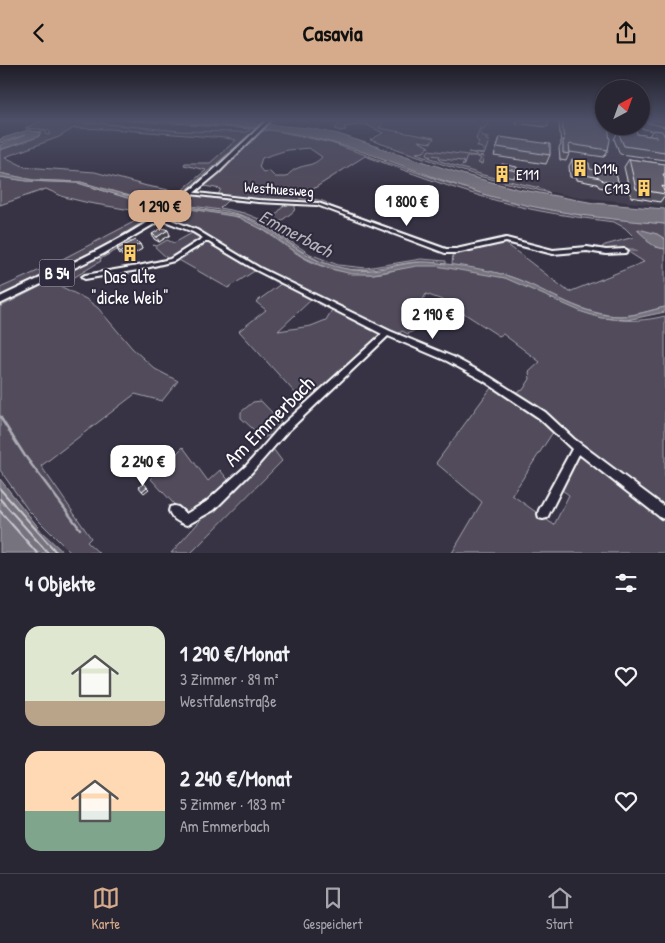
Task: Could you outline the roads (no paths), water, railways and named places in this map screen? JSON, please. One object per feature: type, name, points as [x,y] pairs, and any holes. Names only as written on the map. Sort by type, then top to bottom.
[{"type":"main road","name":"B 54","points":[[0,301],[104,250],[159,217],[190,193],[244,143]]},
{"type":"street","name":"Westhuesweg","points":[[190,193],[258,201],[318,204],[445,251],[456,251],[506,240],[553,252],[587,249],[606,252],[625,251]]},
{"type":"street","points":[[159,217],[190,228],[258,269],[387,333],[460,363],[496,384],[542,415],[578,447],[665,514]]},
{"type":"street","points":[[85,277],[138,268],[172,259],[207,238]]},
{"type":"street","name":"Am Emmerbach","points":[[174,511],[183,519],[188,520],[210,507],[249,469],[283,430],[387,333]]},
{"type":"street","points":[[543,514],[578,447]]},
{"type":"water","points":[[6,143],[21,143],[0,150],[0,145]]},
{"type":"water","points":[[334,143],[365,143],[465,175],[518,189],[594,203],[665,209],[665,224],[575,214],[508,201],[463,188]]},
{"type":"water","points":[[0,173],[33,180],[81,182],[140,199],[239,215],[263,226],[307,255],[319,261],[346,269],[367,271],[421,262],[462,266],[517,279],[580,308],[606,315],[626,316],[665,307],[665,312],[627,320],[601,318],[582,312],[505,278],[436,266],[417,266],[373,274],[352,274],[327,268],[303,257],[269,233],[238,217],[131,199],[78,183],[27,181],[0,177]]},
{"type":"water","points":[[637,230],[657,234],[665,239],[665,249],[656,247],[647,241]]},
{"type":"water","points":[[0,479],[42,532],[64,553],[0,553]]},
{"type":"waterway","points":[[0,416],[3,421]]},
{"type":"waterway","points":[[2,420],[25,456],[80,529]]},
{"type":"place","name":"D114","points":[[580,168]]},
{"type":"place","name":"E111","points":[[502,174]]},
{"type":"place","name":"C113","points":[[644,188]]},
{"type":"place","name":"Das alte \"dicke Weib\"","points":[[130,253]]},
{"type":"water label","name":"Emmerbach","points":[[296,233]]}]
